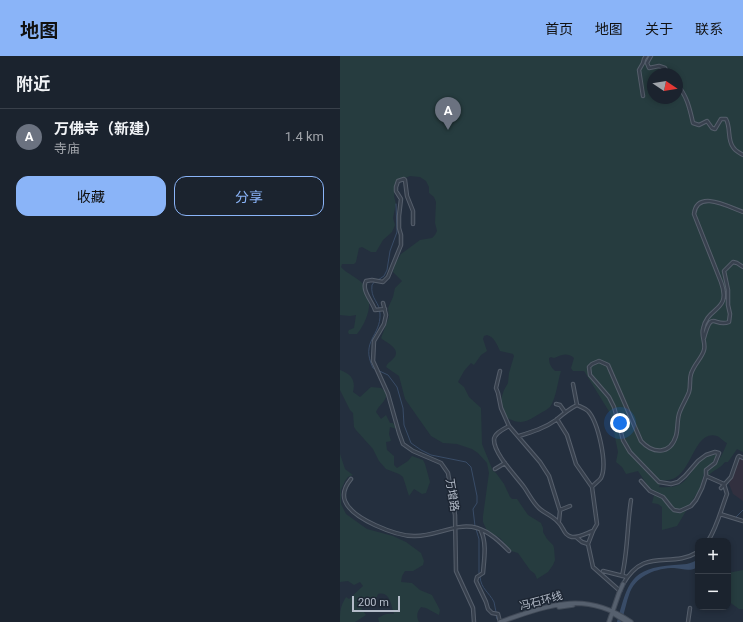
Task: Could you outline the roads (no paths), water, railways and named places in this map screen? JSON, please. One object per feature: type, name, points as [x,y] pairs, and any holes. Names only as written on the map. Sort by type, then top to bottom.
[{"type":"main road","points":[[615,613],[620,591],[624,584]]},
{"type":"main road","points":[[610,622],[615,613],[624,584]]},
{"type":"main road","name":"冯石环线","points":[[500,622],[543,608],[566,603],[589,604],[615,613],[631,622]]},
{"type":"main road","name":"冯石环线","points":[[506,622],[555,607],[570,605],[589,606],[615,613]]},
{"type":"street","points":[[643,96],[639,70],[646,56]]},
{"type":"street","points":[[651,56],[647,63],[648,68],[659,66],[665,68]]},
{"type":"street","points":[[683,92],[689,108],[692,123],[699,126],[707,121],[712,128],[715,129],[721,119],[724,118],[729,127],[733,147],[743,155]]},
{"type":"street","points":[[383,303],[383,309],[375,310],[364,288],[366,281],[383,282],[388,277],[401,245],[399,216],[401,198],[396,191],[396,187],[398,181],[404,179],[406,180],[407,196],[413,211],[413,224]]},
{"type":"street","points":[[641,481],[650,491],[663,497],[671,508],[680,511],[692,506],[702,488],[706,476],[706,470],[715,462],[719,453],[715,452],[704,456],[683,479],[676,483],[664,484],[654,478],[630,452],[623,440],[612,402],[590,375],[589,367],[600,361],[608,365],[641,441],[647,447],[657,451],[666,449],[673,443],[677,434],[679,412],[690,390],[690,376],[693,368],[703,355],[705,348],[702,331],[705,321],[720,306],[724,297],[722,286],[694,214],[696,207],[698,203],[709,201],[743,212]]},
{"type":"street","points":[[704,340],[708,324],[712,321],[724,323],[729,322],[730,314],[728,305],[728,290],[724,270],[734,262],[743,267]]},
{"type":"street","name":"万增路","points":[[383,309],[386,315],[374,342],[373,361],[388,394],[398,434],[403,444],[413,451],[441,463],[448,473],[456,528],[456,571],[473,608],[474,622]]},
{"type":"street","points":[[500,371],[496,391],[498,393],[501,408],[509,426],[519,436],[545,469],[560,510],[559,522]]},
{"type":"street","points":[[573,384],[577,405],[587,411],[594,422],[603,460],[601,478],[592,487]]},
{"type":"street","points":[[556,404],[560,404],[565,412]]},
{"type":"street","points":[[519,436],[538,430],[577,405]]},
{"type":"street","points":[[557,419],[566,435],[576,464],[592,487],[598,522],[588,544],[593,567],[620,591]]},
{"type":"street","points":[[509,426],[499,432],[494,440],[505,463],[540,509],[559,522],[564,532],[569,536],[576,537],[588,544]]},
{"type":"street","points":[[721,488],[731,477],[738,457],[743,458]]},
{"type":"street","points":[[496,469],[505,463]]},
{"type":"street","points":[[706,476],[724,486],[727,494],[715,530],[710,538]]},
{"type":"street","points":[[351,479],[345,490],[345,501],[357,515],[376,525],[389,530],[416,536],[462,527],[472,527],[495,538],[509,551]]},
{"type":"street","points":[[622,576],[632,500]]},
{"type":"street","points":[[560,510],[570,506]]},
{"type":"street","points":[[720,514],[743,521]]},
{"type":"street","points":[[480,530],[484,536],[483,571]]},
{"type":"street","points":[[576,537],[593,531]]},
{"type":"street","points":[[624,584],[627,577],[638,567],[649,561],[683,558],[695,553]]},
{"type":"street","points":[[486,560],[483,571],[476,581],[488,609],[492,613],[498,614],[500,622]]},
{"type":"street","points":[[603,571],[627,577]]},
{"type":"street","points":[[688,622],[690,608]]},
{"type":"water","points":[[695,560],[695,569],[661,569],[648,574],[637,581],[630,592],[621,622],[617,622],[628,588],[633,580],[640,574],[659,567],[687,564]]},
{"type":"waterway","points":[[378,280],[384,276],[387,270],[390,251],[397,232],[396,204]]},
{"type":"waterway","points":[[375,281],[372,285],[372,294],[380,310],[380,314],[378,328],[372,339],[369,351],[373,368],[388,375],[397,387],[403,408],[404,425],[411,443],[431,455],[466,462],[471,467],[477,496],[477,503],[473,509],[475,526]]},
{"type":"waterway","points":[[736,517],[743,510]]},
{"type":"waterway","points":[[476,529],[479,539],[479,573]]},
{"type":"waterway","points":[[480,577],[484,588],[494,602],[496,612]]},
{"type":"waterway","points":[[496,615],[497,619]]},
{"type":"place","name":"万佛寺（新建）","points":[[448,130]]}]
